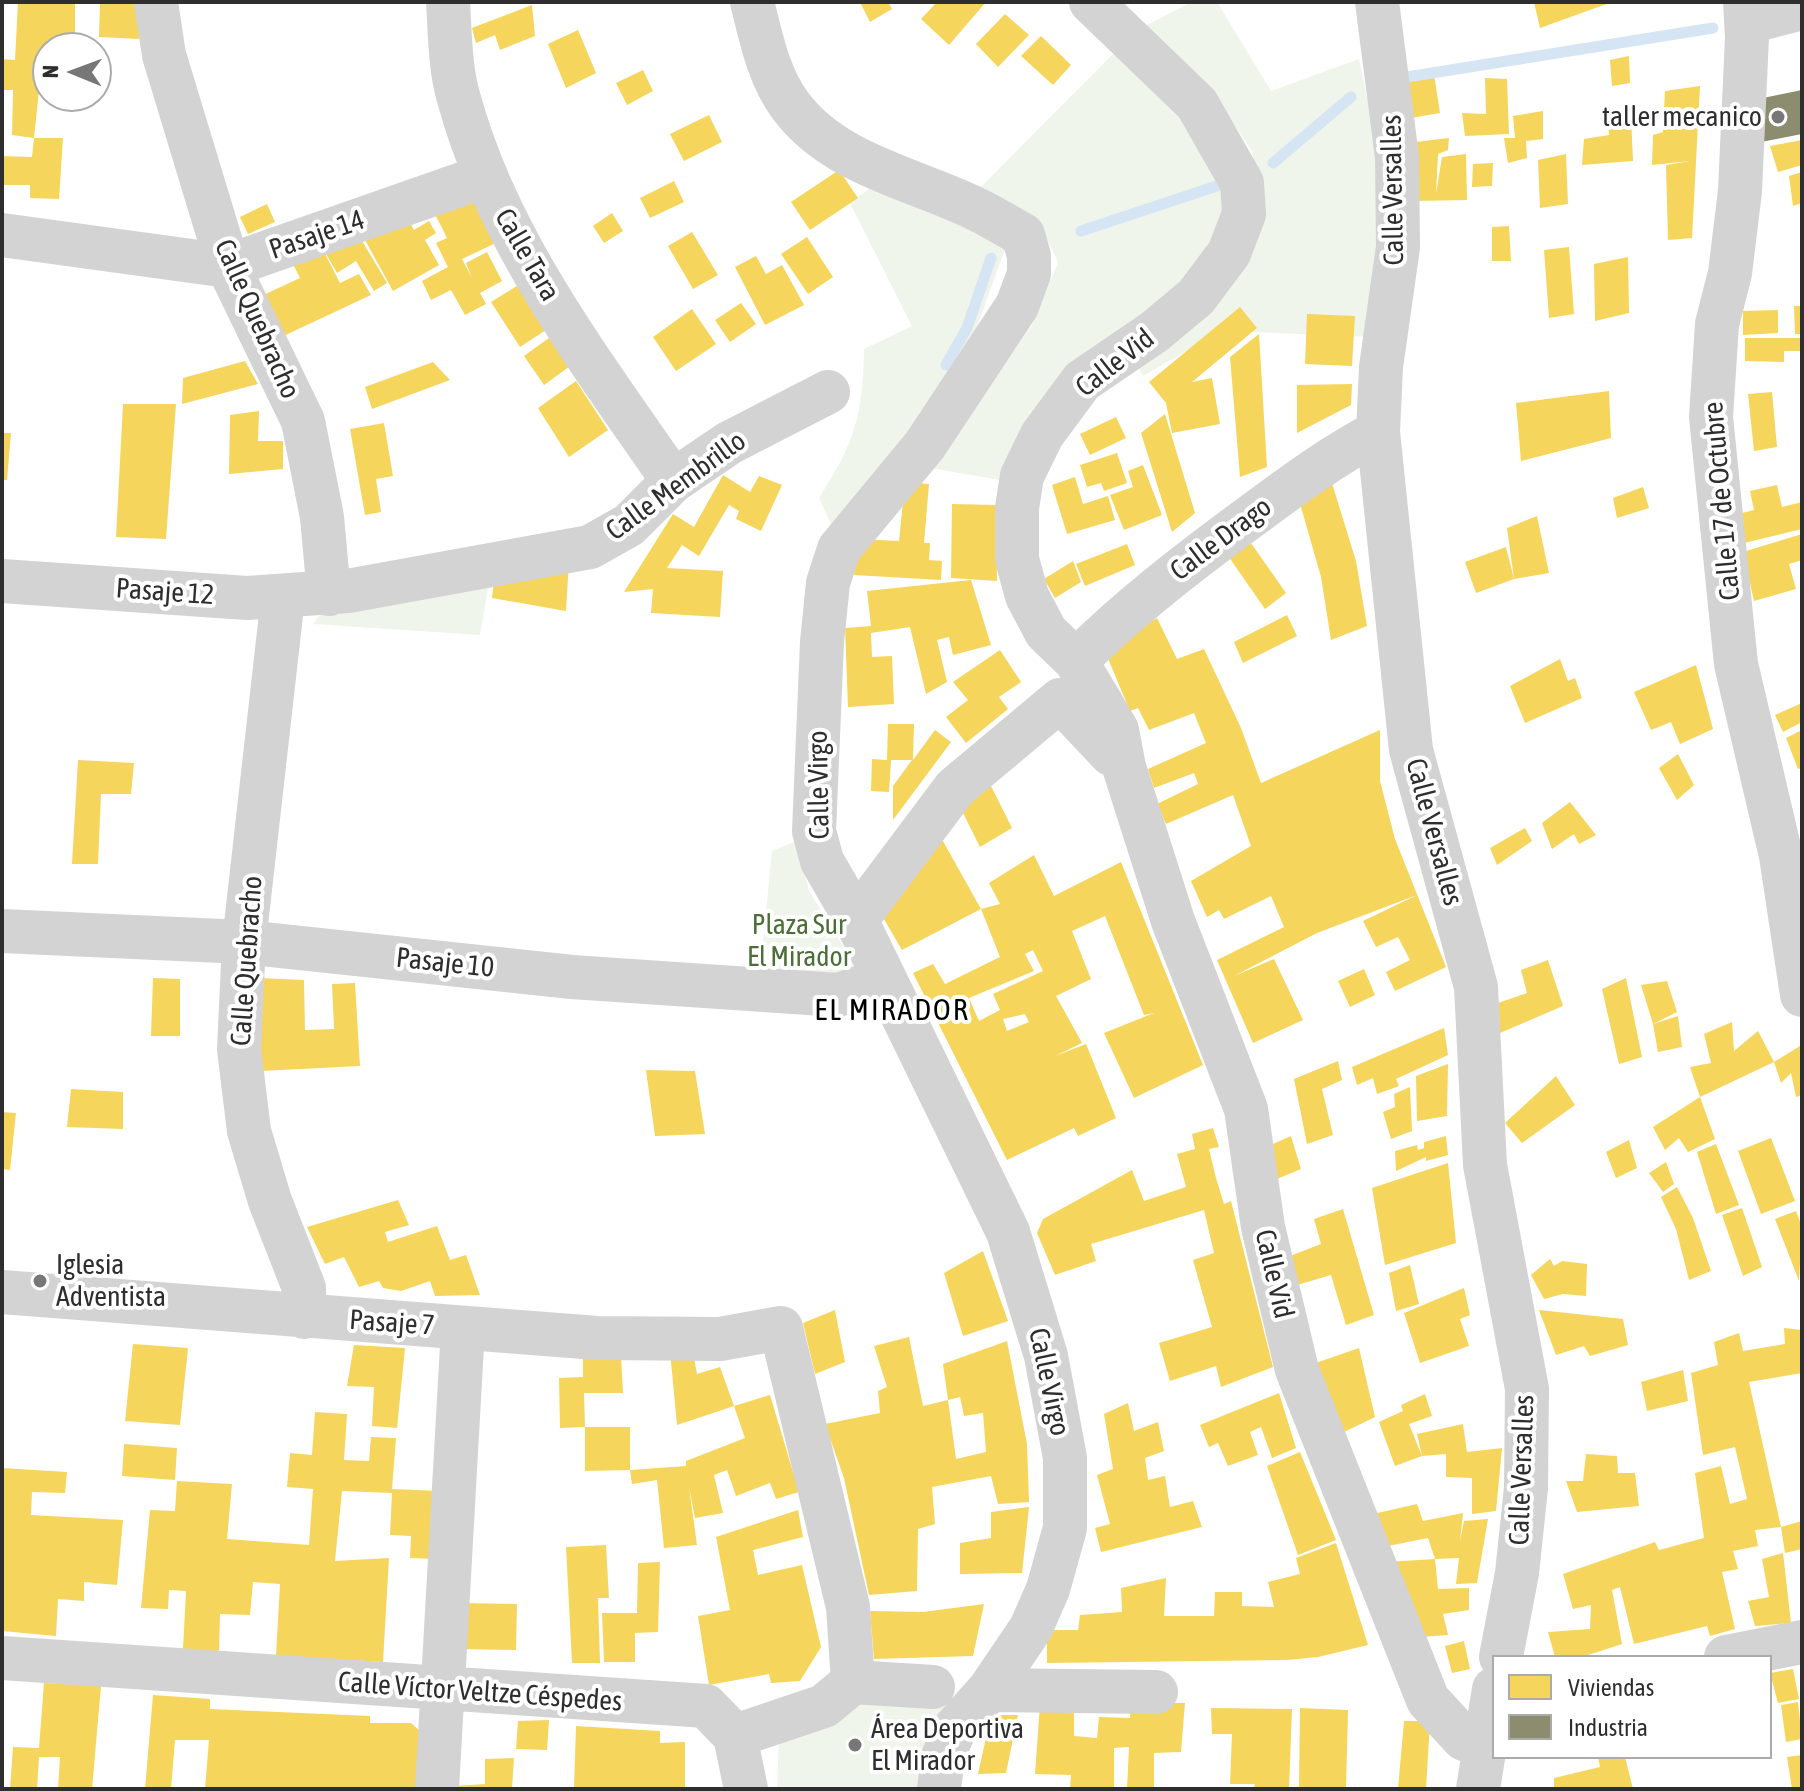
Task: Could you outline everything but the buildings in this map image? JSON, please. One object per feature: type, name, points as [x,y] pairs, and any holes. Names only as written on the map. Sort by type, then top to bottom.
[{"type":"street","name":"Calle Quebracho","points":[[156,2],[164,55],[228,266],[303,421],[322,517],[329,594]]},
{"type":"street","name":"Calle Tara","points":[[448,2],[458,96],[485,176],[514,238],[673,481]]},
{"type":"street","name":"Calle Virgo","points":[[752,2],[775,78],[789,104],[813,132],[880,170],[973,208],[1023,235],[1029,256],[1029,274],[1017,306],[925,445],[839,549],[828,583],[814,831],[822,861],[856,920],[1008,1232],[1046,1356],[1065,1458],[1065,1528],[1048,1589],[1031,1628],[989,1690],[955,1728],[943,1757],[939,1789]]},
{"type":"street","name":"Calle Vid","points":[[1091,2],[1197,104],[1242,183],[1244,214],[1229,253],[1196,297],[1154,332],[1082,381],[1042,435],[1022,476],[1017,508],[1017,559],[1027,596],[1068,681],[1117,730],[1124,767],[1173,921],[1246,1109],[1263,1227],[1297,1370],[1428,1700],[1464,1739],[1482,1768]]},
{"type":"street","name":"Calle Versalles","points":[[1377,2],[1397,157],[1398,247],[1381,367],[1378,432],[1411,750],[1476,987],[1485,1165],[1527,1389],[1526,1488],[1517,1573],[1501,1655]]},
{"type":"street","points":[[1746,12],[1802,8]]},
{"type":"street","name":"Calle 17 de Octubre","points":[[1746,12],[1740,191],[1730,273],[1717,324],[1711,417],[1736,664],[1781,856],[1802,995]]},
{"type":"street","name":"Pasaje 14","points":[[2,235],[228,266],[485,176]]},
{"type":"street","name":"Calle Membrillo","points":[[329,594],[590,547],[629,525],[673,481],[729,443],[828,392]]},
{"type":"street","name":"Calle Drago","points":[[856,920],[955,788],[1068,681],[1117,621],[1184,565],[1338,453],[1378,432]]},
{"type":"street","name":"Pasaje 12","points":[[2,581],[247,598],[329,594]]},
{"type":"street","name":"Calle Quebracho","points":[[283,597],[244,942],[239,1049],[249,1131],[270,1201],[304,1288],[304,1317]]},
{"type":"street","name":"Pasaje 10","points":[[2,931],[244,942],[572,977],[838,995],[885,979]]},
{"type":"street","name":"Pasaje 7","points":[[2,1292],[304,1317],[670,1341],[720,1339],[781,1328],[848,1607],[853,1682]]},
{"type":"street","points":[[437,1789],[463,1328]]},
{"type":"street","points":[[1736,1655],[1802,1642]]},
{"type":"street","name":"Calle Víctor Veltze Céspedes","points":[[2,1658],[442,1691],[706,1706],[735,1736]]},
{"type":"street","points":[[746,1789],[735,1736],[824,1706],[853,1682],[933,1687]]},
{"type":"street","points":[[989,1690],[1156,1692]]},
{"type":"street","points":[[1482,1768],[1492,1702]]},
{"type":"green space","points":[[1192,2],[1217,2],[1271,91],[1359,59],[1368,103],[1384,130],[1372,337],[1252,332],[1241,320],[1143,376],[1133,358],[1259,196],[1252,151],[1217,99],[1137,30]]},
{"type":"green space","points":[[1119,48],[1170,95],[1231,194],[1212,254],[1006,481],[930,468],[1032,325],[1058,263],[1052,248],[1035,226],[1015,212],[974,194]]},
{"type":"green space","points":[[870,188],[989,237],[1005,249],[972,341],[931,415],[835,533],[819,498],[841,460],[855,427],[862,392],[864,349],[912,326],[850,203]]},
{"type":"green space","points":[[491,571],[480,635],[313,624],[322,612]]},
{"type":"green space","name":"Plaza Sur El Mirador","points":[[797,841],[809,891],[852,960],[853,970],[848,978],[760,973],[772,851]]},
{"type":"green space","name":"Área Deportiva El Mirador","points":[[881,1694],[949,1698],[928,1750],[924,1789],[777,1789],[779,1739]]},
{"type":"waterway","points":[[1407,77],[1713,28]]},
{"type":"waterway","points":[[1273,163],[1351,97]]},
{"type":"waterway","points":[[1081,231],[1220,185]]},
{"type":"waterway","points":[[946,365],[967,328],[991,258]]},
{"type":"place","name":"taller mecanico","points":[[1778,117]]},
{"type":"place","name":"Iglesia Adventista","points":[[40,1281]]},
{"type":"place","name":"Área Deportiva El Mirador","points":[[855,1745]]},
{"type":"district","name":"EL MIRADOR","points":[[892,1011]]}]
